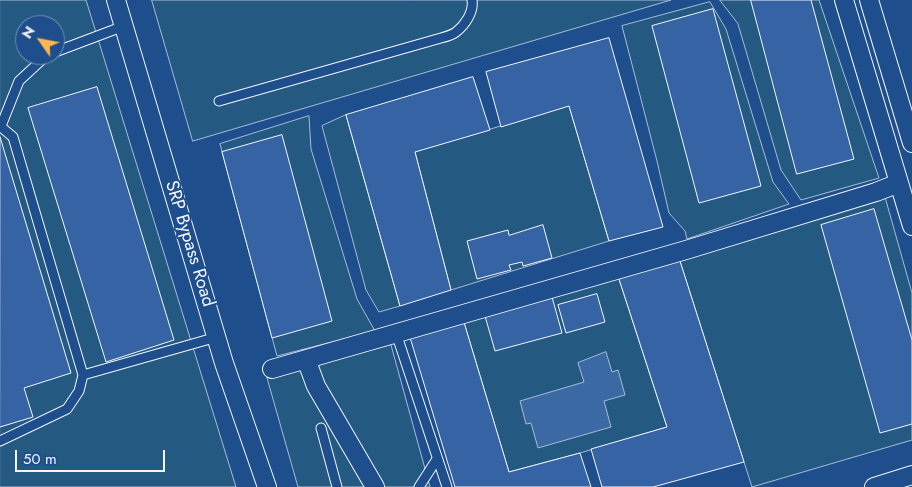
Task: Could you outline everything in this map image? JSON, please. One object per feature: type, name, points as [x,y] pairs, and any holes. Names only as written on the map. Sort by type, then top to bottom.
[{"type":"street","name":"SRP Bypass Road","points":[[116,0],[224,363],[267,487]]},
{"type":"street","points":[[844,0],[912,226]]},
{"type":"street","points":[[869,0],[912,143]]},
{"type":"street","points":[[272,369],[686,250],[876,192],[899,183]]},
{"type":"street","points":[[306,359],[316,386],[375,487]]},
{"type":"street","points":[[874,487],[912,475]]},
{"type":"lane","points":[[219,101],[455,33],[467,21],[473,4],[472,0]]},
{"type":"lane","points":[[65,48],[124,26]]},
{"type":"lane","points":[[0,441],[68,409],[79,391],[83,375],[13,137],[1,126],[19,81],[36,65]]},
{"type":"lane","points":[[396,333],[446,487]]},
{"type":"lane","points":[[83,375],[217,337]]},
{"type":"lane","points":[[320,428],[337,487]]},
{"type":"lane","points":[[419,487],[437,459]]},
{"type":"shaded area","points":[[0,0],[86,0],[236,487],[0,487]]},
{"type":"shaded area","points":[[152,0],[671,0],[193,141]]},
{"type":"shaded area","points":[[720,0],[819,0],[879,178],[801,200],[781,170],[738,24]]},
{"type":"shaded area","points":[[710,2],[726,29],[773,182],[789,204],[687,239],[685,231],[669,213],[622,26]]},
{"type":"shaded area","points":[[569,106],[609,241],[451,290],[415,152]]},
{"type":"shaded area","points":[[346,115],[400,306],[379,312],[366,290],[322,126]]},
{"type":"shaded area","points":[[309,116],[311,149],[357,299],[375,331],[277,356],[220,144]]},
{"type":"shaded area","points":[[885,197],[912,293],[912,440],[752,487],[679,258]]},
{"type":"shaded area","points":[[618,276],[667,427],[509,472],[463,319]]},
{"type":"shaded area","points":[[391,345],[430,487],[298,487],[267,378]]},
{"type":"shaded area","points":[[606,352],[612,372],[618,370],[625,395],[604,401],[611,427],[538,448],[531,423],[526,424],[520,401],[584,382],[578,363]]},
{"type":"building","points":[[751,0],[811,0],[854,159],[797,174]]},
{"type":"building","points":[[713,9],[761,186],[699,203],[652,26]]},
{"type":"building","points":[[609,38],[663,227],[609,241],[569,106],[501,127],[486,72]]},
{"type":"building","points":[[473,77],[490,130],[415,152],[451,290],[400,306],[346,115]]},
{"type":"building","points":[[97,87],[174,340],[106,362],[28,108]]},
{"type":"building","points":[[282,135],[332,321],[272,338],[222,152]]},
{"type":"building","points":[[0,137],[71,373],[24,388],[33,417],[0,427]]},
{"type":"building","points":[[874,209],[912,340],[912,424],[880,433],[821,225]]},
{"type":"building","points":[[543,225],[552,258],[523,266],[522,262],[509,265],[511,270],[477,279],[467,241],[508,230],[509,235]]},
{"type":"building","points":[[679,258],[744,462],[653,487],[602,487],[591,449],[667,427],[618,276]]},
{"type":"building","points":[[597,294],[605,322],[566,333],[558,305]]},
{"type":"building","points":[[552,297],[562,333],[495,351],[485,316]]},
{"type":"building","points":[[463,319],[509,472],[580,453],[591,487],[455,487],[409,334]]}]
